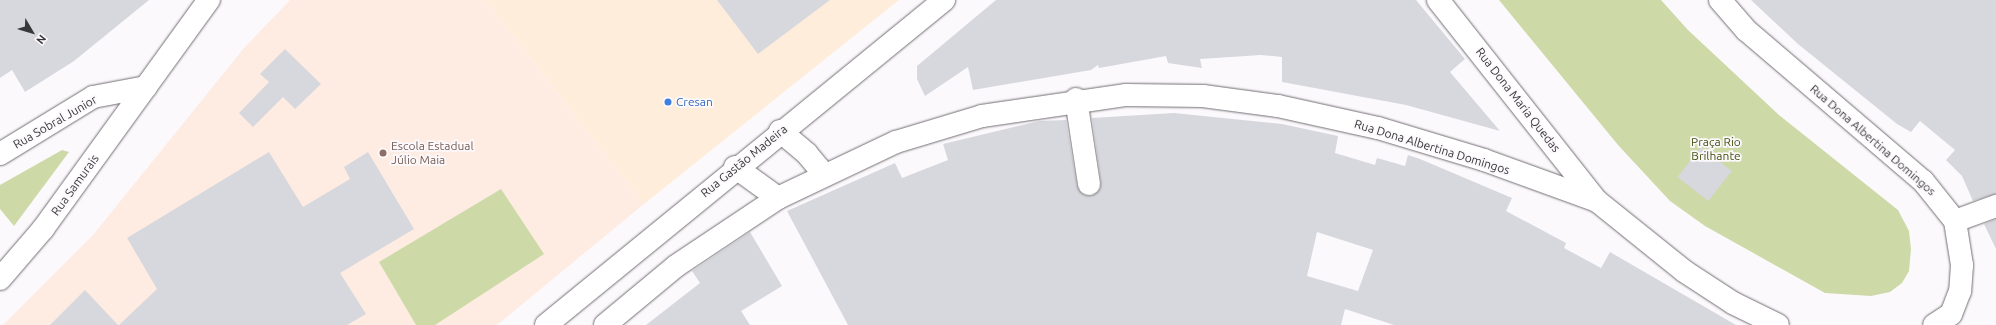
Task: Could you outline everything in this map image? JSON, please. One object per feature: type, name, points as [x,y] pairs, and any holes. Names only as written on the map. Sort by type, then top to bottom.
[{"type":"street","points":[[146,87],[209,0]]},
{"type":"street","name":"Rua Gastão Madeira","points":[[552,323],[735,167],[944,0]]},
{"type":"street","name":"Rua Dona Maria Quedas","points":[[1438,0],[1597,201]]},
{"type":"street","name":"Rua Dona Albertina Domingos","points":[[1720,0],[1746,30],[1923,181],[1955,222],[1962,265],[1960,291],[1950,321]]},
{"type":"street","name":"Rua Sobral Junior","points":[[0,154],[93,97],[146,87]]},
{"type":"street","name":"Rua Samurais","points":[[0,279],[43,229],[146,87]]},
{"type":"street","name":"Rua Dona Albertina Domingos","points":[[605,325],[676,266],[778,198],[824,174],[896,142],[982,116],[1076,99],[1126,95],[1203,96],[1278,106],[1378,128],[1597,201],[1684,271],[1733,303],[1778,325]]},
{"type":"street","points":[[1076,99],[1089,184]]},
{"type":"street","points":[[780,131],[824,174]]},
{"type":"street","points":[[735,167],[778,198]]},
{"type":"street","points":[[1955,222],[1996,206]]},
{"type":"shaded area","name":"Escola Estadual Júlio Maia","points":[[290,0],[485,0],[644,204],[497,325],[3,325],[93,235],[244,48]]},
{"type":"shaded area","name":"Cresan","points":[[485,0],[899,0],[644,204]]},
{"type":"green space","name":"Praça Rio Brilhante","points":[[1499,0],[1661,0],[1688,30],[1779,115],[1898,210],[1909,231],[1911,249],[1909,271],[1902,283],[1890,292],[1871,296],[1825,293],[1705,226],[1670,201],[1618,145]]},
{"type":"green space","points":[[62,150],[69,152],[14,226],[0,209],[0,185]]},
{"type":"green space","points":[[501,189],[544,254],[435,325],[416,325],[379,262]]},
{"type":"building","points":[[0,0],[149,0],[74,61],[25,92],[12,70],[0,78]]},
{"type":"building","points":[[717,0],[830,0],[758,54]]},
{"type":"building","points":[[996,0],[1416,0],[1465,59],[1450,72],[1500,131],[1406,105],[1282,82],[1282,57],[1261,55],[1200,59],[1202,68],[1168,63],[1166,56],[1099,68],[1098,65],[1091,70],[973,90],[968,67],[925,96],[917,79],[917,66]]},
{"type":"building","points":[[1751,0],[1996,0],[1996,194],[1973,201],[1962,176],[1946,160],[1955,150],[1920,121],[1911,132],[1897,124],[1798,44]]},
{"type":"building","points":[[285,49],[321,84],[295,109],[283,97],[253,127],[239,113],[269,82],[260,74]]},
{"type":"building","points":[[1174,113],[1282,124],[1338,136],[1335,153],[1375,165],[1377,158],[1405,166],[1408,155],[1512,198],[1506,211],[1566,243],[1564,248],[1601,268],[1610,252],[1736,325],[1394,325],[1345,309],[1341,325],[848,325],[787,211],[895,163],[902,178],[948,160],[943,144],[1039,121],[1066,120],[1077,186],[1084,195],[1091,196],[1100,189],[1101,182],[1092,118]],"holes":[[[1317,232],[1373,250],[1358,291],[1307,276]]]},
{"type":"building","points":[[1701,147],[1732,171],[1708,201],[1678,177]]},
{"type":"building","points":[[269,152],[303,207],[350,179],[344,167],[368,152],[414,229],[340,273],[366,314],[347,325],[119,325],[157,289],[127,238]]},
{"type":"building","points":[[1996,219],[1996,249],[1984,224]]},
{"type":"building","points":[[750,232],[782,286],[741,311],[750,325],[646,325],[700,283],[692,271]]},
{"type":"building","points":[[85,290],[118,325],[50,325]]},
{"type":"place","name":"Cresan","points":[[668,102]]},
{"type":"place","name":"Escola Estadual Júlio Maia","points":[[383,153]]}]
